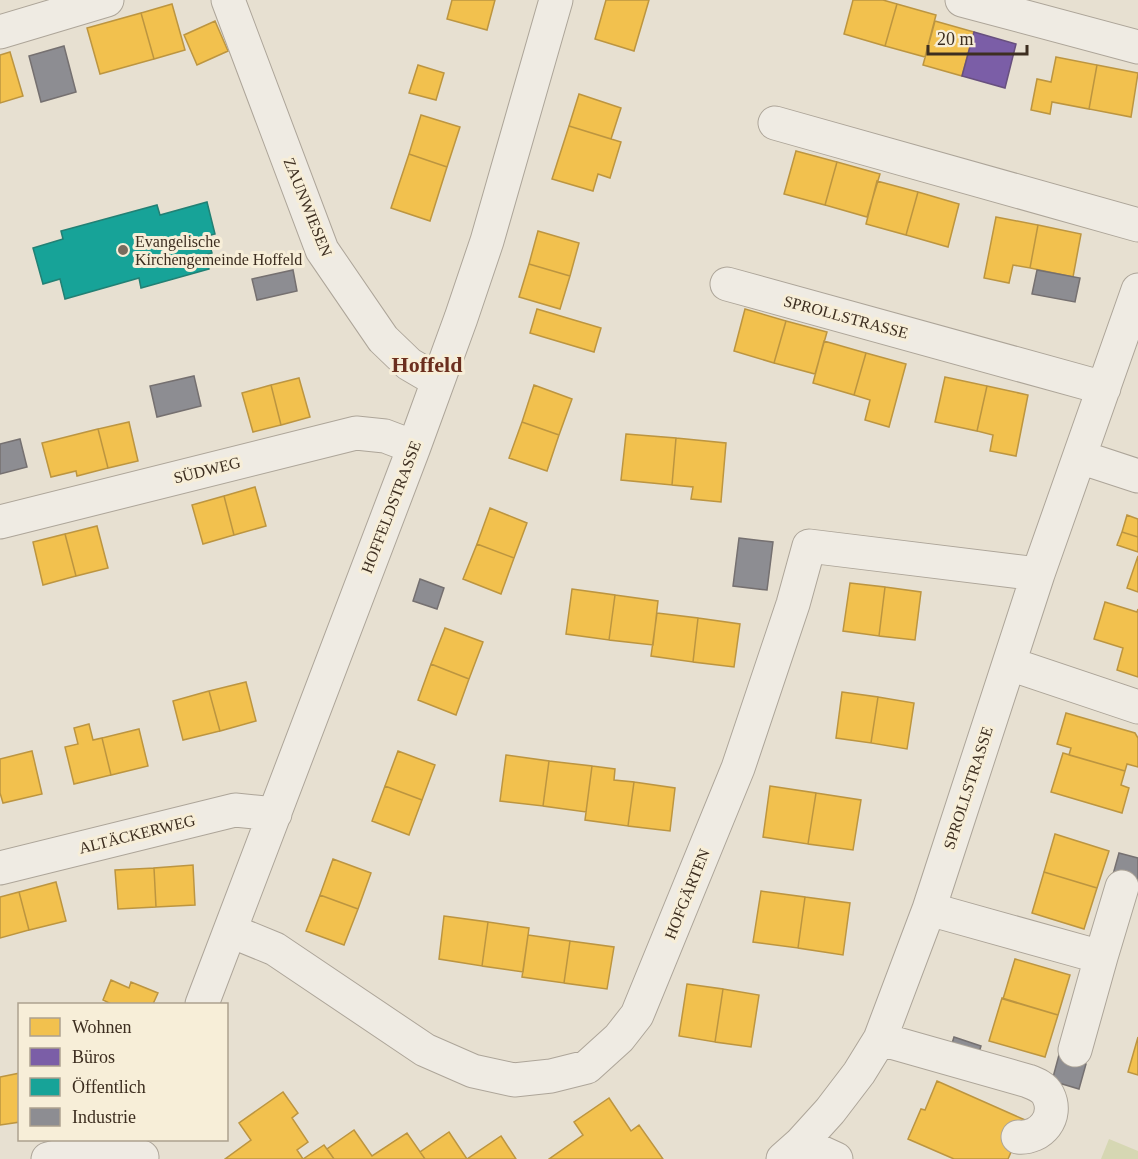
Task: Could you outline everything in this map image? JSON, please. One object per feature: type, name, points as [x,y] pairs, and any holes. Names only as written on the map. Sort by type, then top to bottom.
[{"type":"street","points":[[0,32],[107,0]]},
{"type":"street","name":"ZAUNWIESEN","points":[[228,0],[291,199],[322,250],[383,339],[409,364],[438,381]]},
{"type":"street","name":"HOFFELDSTRASSE","points":[[203,1003],[438,381],[487,241],[556,0]]},
{"type":"street","points":[[962,0],[1138,47]]},
{"type":"street","points":[[775,123],[1138,225]]},
{"type":"street","name":"SPROLLSTRASSE","points":[[727,284],[1104,388]]},
{"type":"street","name":"SPROLLSTRASSE","points":[[792,1151],[830,1111],[859,1073],[880,1039],[929,909],[1038,574],[1138,290]]},
{"type":"street","name":"SÜDWEG","points":[[0,522],[356,434],[386,436],[414,447]]},
{"type":"street","points":[[1080,457],[1138,476]]},
{"type":"street","name":"HOFGÄRTEN","points":[[231,931],[275,949],[425,1050],[473,1071],[514,1080],[551,1076],[587,1066],[619,1038],[637,1015],[738,768],[793,604],[809,546],[1038,574]]},
{"type":"street","points":[[1010,664],[1138,708]]},
{"type":"street","name":"ALTÄCKERWEG","points":[[0,868],[235,810],[275,814]]},
{"type":"street","points":[[1075,1050],[1122,887]]},
{"type":"street","points":[[929,909],[1101,957]]},
{"type":"street","points":[[880,1039],[1040,1086],[1047,1094],[1051,1105],[1050,1118],[1044,1129],[1035,1136],[1018,1137]]},
{"type":"street","points":[[48,1159],[87,1149],[116,1148],[144,1152]]},
{"type":"street","points":[[792,1151],[836,1159]]},
{"type":"green space","points":[[1109,1139],[1138,1151],[1138,1159],[1101,1159]]},
{"type":"building: Wohnen","points":[[452,0],[495,0],[487,30],[447,19]]},
{"type":"building: Wohnen","points":[[606,0],[649,0],[634,51],[595,39]]},
{"type":"building: Wohnen","points":[[853,0],[883,0],[897,4],[885,46],[844,34]]},
{"type":"building: Wohnen","points":[[172,4],[185,50],[154,59],[141,13]]},
{"type":"building: Wohnen","points":[[897,4],[936,15],[925,57],[885,46]]},
{"type":"building: Wohnen","points":[[141,13],[154,59],[100,74],[87,28]]},
{"type":"building: Wohnen","points":[[215,21],[228,51],[197,65],[184,35]]},
{"type":"building: Wohnen","points":[[935,21],[974,32],[962,76],[923,65]]},
{"type":"building: Wohnen","points":[[10,52],[23,96],[0,103],[0,55]]},
{"type":"building: Wohnen","points":[[1056,57],[1097,65],[1089,109],[1052,102],[1050,114],[1031,110],[1037,79],[1051,82]]},
{"type":"building: Wohnen","points":[[418,65],[444,73],[436,100],[409,93]]},
{"type":"building: Wohnen","points":[[1097,65],[1138,73],[1131,117],[1089,109]]},
{"type":"building: Wohnen","points":[[579,94],[621,108],[611,139],[569,126]]},
{"type":"building: Wohnen","points":[[421,115],[460,127],[447,167],[409,154]]},
{"type":"building: Wohnen","points":[[569,126],[621,142],[610,178],[598,174],[593,191],[552,179]]},
{"type":"building: Wohnen","points":[[796,151],[837,162],[825,205],[784,194]]},
{"type":"building: Wohnen","points":[[409,154],[447,167],[430,221],[391,208]]},
{"type":"building: Wohnen","points":[[837,162],[880,174],[867,217],[825,205]]},
{"type":"building: Wohnen","points":[[877,181],[918,192],[906,235],[866,224]]},
{"type":"building: Wohnen","points":[[918,192],[959,204],[948,247],[906,235]]},
{"type":"building: Wohnen","points":[[996,217],[1038,225],[1030,268],[1013,265],[1009,283],[984,278]]},
{"type":"building: Wohnen","points":[[1038,225],[1081,234],[1073,277],[1030,268]]},
{"type":"building: Wohnen","points":[[538,231],[579,243],[570,276],[529,264]]},
{"type":"building: Wohnen","points":[[529,264],[570,276],[560,309],[519,297]]},
{"type":"building: Wohnen","points":[[537,309],[601,328],[594,352],[530,333]]},
{"type":"building: Wohnen","points":[[745,309],[786,321],[774,363],[734,351]]},
{"type":"building: Wohnen","points":[[786,321],[827,332],[815,374],[774,363]]},
{"type":"building: Wohnen","points":[[824,341],[866,353],[854,395],[813,383]]},
{"type":"building: Wohnen","points":[[866,353],[906,364],[889,427],[865,420],[870,400],[854,395]]},
{"type":"building: Wohnen","points":[[945,377],[987,386],[977,431],[935,422]]},
{"type":"building: Wohnen","points":[[299,378],[310,417],[281,425],[271,385]]},
{"type":"building: Wohnen","points":[[271,385],[281,425],[253,432],[242,393]]},
{"type":"building: Wohnen","points":[[534,385],[572,399],[559,435],[522,422]]},
{"type":"building: Wohnen","points":[[987,386],[1028,395],[1016,456],[990,451],[993,435],[977,431]]},
{"type":"building: Wohnen","points":[[129,422],[138,461],[108,468],[98,429]]},
{"type":"building: Wohnen","points":[[522,422],[559,435],[547,471],[509,458]]},
{"type":"building: Wohnen","points":[[98,429],[108,468],[77,476],[76,471],[51,477],[42,443]]},
{"type":"building: Wohnen","points":[[626,434],[676,438],[672,485],[621,480]]},
{"type":"building: Wohnen","points":[[676,438],[726,443],[721,502],[691,499],[693,487],[672,485]]},
{"type":"building: Wohnen","points":[[255,487],[266,526],[234,535],[224,496]]},
{"type":"building: Wohnen","points":[[224,496],[234,535],[203,544],[192,505]]},
{"type":"building: Wohnen","points":[[490,508],[527,523],[514,558],[477,544]]},
{"type":"building: Wohnen","points":[[1127,515],[1138,519],[1138,537],[1122,532]]},
{"type":"building: Wohnen","points":[[97,526],[108,568],[76,576],[65,534]]},
{"type":"building: Wohnen","points":[[1122,532],[1138,537],[1138,552],[1117,545]]},
{"type":"building: Wohnen","points":[[65,534],[76,576],[43,585],[33,542]]},
{"type":"building: Wohnen","points":[[477,544],[514,558],[501,594],[463,579]]},
{"type":"building: Wohnen","points":[[1138,556],[1138,592],[1127,588]]},
{"type":"building: Wohnen","points":[[850,583],[885,587],[879,636],[843,631]]},
{"type":"building: Wohnen","points":[[885,587],[921,592],[915,640],[879,636]]},
{"type":"building: Wohnen","points":[[572,589],[615,595],[609,640],[566,634]]},
{"type":"building: Wohnen","points":[[615,595],[658,601],[653,645],[609,640]]},
{"type":"building: Wohnen","points":[[1105,602],[1137,612],[1138,609],[1138,677],[1117,670],[1123,648],[1094,639]]},
{"type":"building: Wohnen","points":[[657,613],[698,618],[693,662],[651,656]]},
{"type":"building: Wohnen","points":[[698,618],[740,624],[734,667],[693,662]]},
{"type":"building: Wohnen","points":[[445,628],[483,642],[469,679],[431,664]]},
{"type":"building: Wohnen","points":[[431,664],[469,679],[456,715],[418,700]]},
{"type":"building: Wohnen","points":[[246,682],[256,721],[220,731],[209,691]]},
{"type":"building: Wohnen","points":[[209,691],[220,731],[183,740],[173,701]]},
{"type":"building: Wohnen","points":[[842,692],[878,697],[871,743],[836,738]]},
{"type":"building: Wohnen","points":[[878,697],[914,703],[907,749],[871,743]]},
{"type":"building: Wohnen","points":[[1066,713],[1135,733],[1138,738],[1138,767],[1127,764],[1125,771],[1069,755],[1071,748],[1057,744]]},
{"type":"building: Wohnen","points":[[89,724],[93,740],[102,738],[111,775],[74,784],[65,747],[78,744],[74,728]]},
{"type":"building: Wohnen","points":[[139,729],[148,766],[111,775],[102,738]]},
{"type":"building: Wohnen","points":[[32,751],[42,794],[3,803],[0,793],[0,759]]},
{"type":"building: Wohnen","points":[[398,751],[435,765],[422,800],[385,786]]},
{"type":"building: Wohnen","points":[[1063,753],[1125,771],[1121,785],[1129,788],[1122,813],[1051,792]]},
{"type":"building: Wohnen","points":[[506,755],[549,761],[543,806],[500,801]]},
{"type":"building: Wohnen","points":[[549,761],[592,766],[586,812],[543,806]]},
{"type":"building: Wohnen","points":[[592,766],[615,769],[614,780],[634,782],[628,826],[585,820]]},
{"type":"building: Wohnen","points":[[634,782],[675,788],[670,831],[628,826]]},
{"type":"building: Wohnen","points":[[385,786],[422,800],[409,835],[372,821]]},
{"type":"building: Wohnen","points":[[770,786],[816,793],[808,844],[763,837]]},
{"type":"building: Wohnen","points":[[816,793],[861,800],[853,850],[808,844]]},
{"type":"building: Wohnen","points":[[1055,834],[1109,851],[1097,888],[1044,872]]},
{"type":"building: Wohnen","points":[[333,859],[371,873],[358,909],[320,895]]},
{"type":"building: Wohnen","points":[[193,865],[195,905],[156,907],[154,868]]},
{"type":"building: Wohnen","points":[[154,868],[156,907],[118,909],[115,870]]},
{"type":"building: Wohnen","points":[[1044,872],[1097,888],[1084,929],[1032,913]]},
{"type":"building: Wohnen","points":[[56,882],[66,921],[29,930],[19,892]]},
{"type":"building: Wohnen","points":[[761,891],[805,897],[798,948],[753,942]]},
{"type":"building: Wohnen","points":[[19,892],[29,930],[0,938],[0,897]]},
{"type":"building: Wohnen","points":[[320,895],[358,909],[344,945],[306,931]]},
{"type":"building: Wohnen","points":[[805,897],[850,903],[843,955],[798,948]]},
{"type":"building: Wohnen","points":[[444,916],[488,922],[482,966],[439,959]]},
{"type":"building: Wohnen","points":[[488,922],[529,928],[523,972],[482,966]]},
{"type":"building: Wohnen","points":[[528,935],[570,941],[564,983],[522,977]]},
{"type":"building: Wohnen","points":[[570,941],[614,947],[607,989],[564,983]]},
{"type":"building: Wohnen","points":[[1015,959],[1070,975],[1058,1015],[1003,999]]},
{"type":"building: Wohnen","points":[[111,980],[129,988],[131,982],[158,993],[153,1003],[109,1003],[103,1000]]},
{"type":"building: Wohnen","points":[[687,984],[723,989],[715,1042],[679,1036]]},
{"type":"building: Wohnen","points":[[723,989],[759,995],[751,1047],[715,1042]]},
{"type":"building: Wohnen","points":[[1002,998],[1058,1015],[1045,1057],[989,1041]]},
{"type":"building: Wohnen","points":[[1138,1037],[1138,1075],[1128,1072]]},
{"type":"building: Wohnen","points":[[18,1073],[18,1122],[0,1125],[0,1077]]},
{"type":"building: Wohnen","points":[[937,1081],[1025,1120],[1008,1159],[954,1159],[908,1139],[921,1109],[925,1110]]},
{"type":"building: Wohnen","points":[[283,1092],[298,1113],[292,1118],[308,1142],[297,1150],[303,1159],[225,1159],[251,1140],[239,1123]]},
{"type":"building: Wohnen","points":[[609,1098],[631,1131],[639,1125],[663,1159],[549,1159],[583,1135],[574,1122]]},
{"type":"building: Wohnen","points":[[354,1130],[372,1156],[407,1133],[425,1159],[334,1159],[327,1149]]},
{"type":"building: Wohnen","points":[[449,1132],[467,1159],[425,1159],[420,1152]]},
{"type":"building: Wohnen","points":[[501,1136],[516,1159],[467,1159]]},
{"type":"building: Wohnen","points":[[324,1145],[334,1159],[303,1159]]},
{"type":"building: Büros","points":[[974,32],[1016,44],[1005,88],[962,76]]},
{"type":"building: Öffentlich","name":"Evangelische Kirchengemeinde Hoffeld","points":[[207,202],[215,234],[207,236],[212,253],[205,255],[209,269],[141,288],[139,278],[65,299],[60,279],[43,284],[33,248],[63,239],[61,231],[157,205],[160,215]]},
{"type":"building: Industrie","points":[[64,46],[76,92],[41,102],[29,56]]},
{"type":"building: Industrie","points":[[293,270],[297,291],[257,300],[252,279]]},
{"type":"building: Industrie","points":[[1037,270],[1080,278],[1075,302],[1032,294]]},
{"type":"building: Industrie","points":[[194,376],[201,406],[157,417],[150,386]]},
{"type":"building: Industrie","points":[[20,439],[27,467],[0,474],[0,444]]},
{"type":"building: Industrie","points":[[739,538],[773,542],[767,590],[733,586]]},
{"type":"building: Industrie","points":[[420,579],[444,588],[437,609],[413,601]]},
{"type":"building: Industrie","points":[[1119,853],[1138,858],[1138,885],[1112,878]]},
{"type":"building: Industrie","points":[[954,1037],[981,1046],[977,1059],[950,1050]]},
{"type":"building: Industrie","points":[[1059,1055],[1086,1064],[1079,1089],[1052,1081]]},
{"type":"place","name":"Evangelische Kirchengemeinde Hoffeld","points":[[123,250]]},
{"type":"district","name":"Hoffeld","points":[[427,364]]}]
